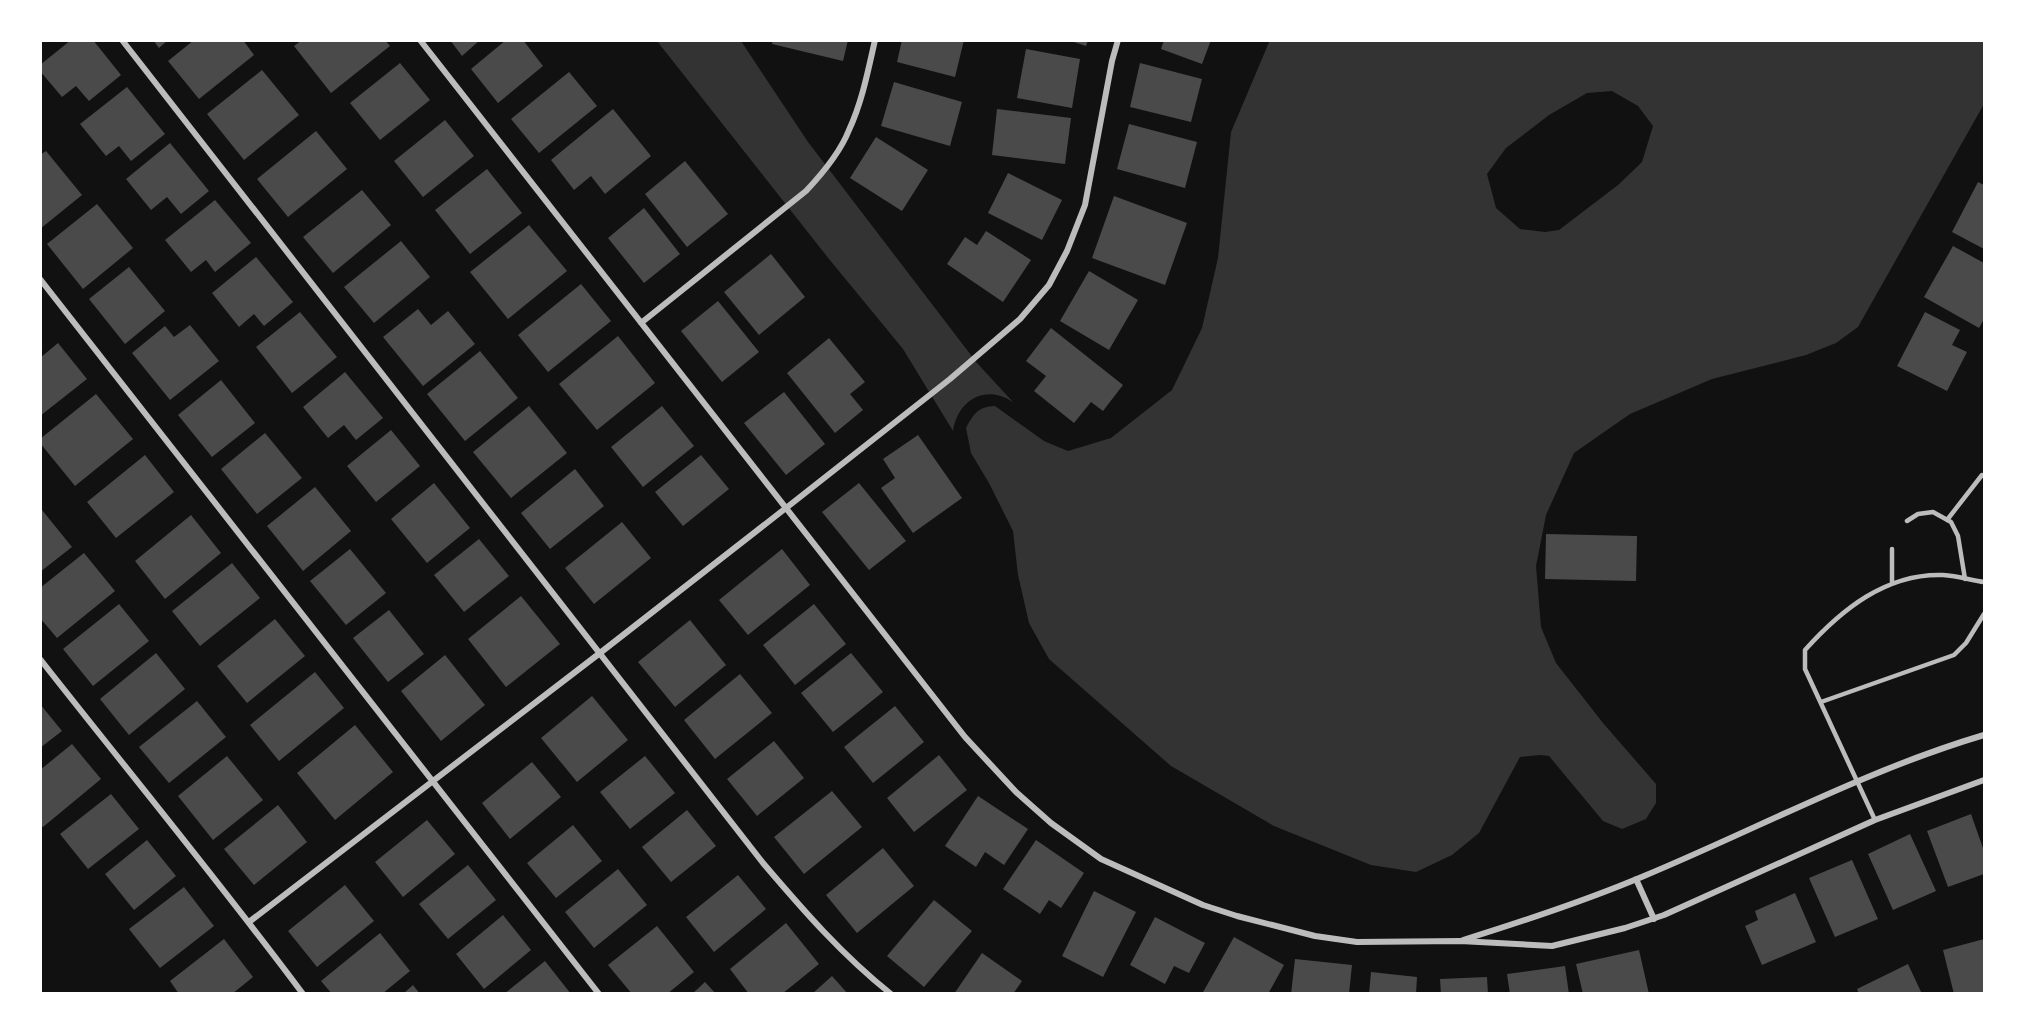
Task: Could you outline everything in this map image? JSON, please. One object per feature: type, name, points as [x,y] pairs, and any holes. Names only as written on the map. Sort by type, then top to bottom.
[{"type":"street","points":[[122,40],[763,863],[845,955],[891,993]]},
{"type":"street","points":[[420,40],[965,737],[1016,792],[1051,822],[1101,859],[1203,905],[1315,936],[1357,942],[1460,942],[1552,946],[1654,919],[1875,820],[1984,780]]},
{"type":"street","points":[[641,323],[806,191],[829,165],[849,132],[863,93],[875,40]]},
{"type":"street","points":[[249,922],[786,508],[994,343],[1020,319],[1049,285],[1067,250],[1085,205],[1118,40]]},
{"type":"street","points":[[40,279],[599,993]]},
{"type":"street","points":[[40,659],[303,993]]},
{"type":"street","points":[[1460,942],[1563,908],[1636,879],[1857,781],[1984,735]]},
{"type":"street","points":[[1636,879],[1654,919]]},
{"type":"lane","points":[[1947,520],[1982,475],[1984,476]]},
{"type":"lane","points":[[1907,521],[1918,513],[1933,512],[1951,522],[1959,536],[1965,579]]},
{"type":"lane","points":[[1892,549],[1892,584]]},
{"type":"lane","points":[[1875,820],[1805,669],[1805,650],[1824,629],[1858,602],[1882,587],[1914,577],[1944,575],[1984,582]]},
{"type":"lane","points":[[1821,702],[1954,655],[1971,635],[1984,614]]},
{"type":"shaded area","points":[[1270,40],[1984,41],[1984,104],[1858,327],[1836,343],[1806,355],[1712,379],[1630,414],[1574,453],[1546,515],[1536,566],[1541,627],[1556,663],[1603,723],[1656,784],[1656,803],[1646,819],[1622,829],[1603,821],[1549,756],[1520,757],[1479,833],[1452,855],[1416,872],[1371,865],[1274,826],[1171,766],[1049,659],[1029,623],[1018,575],[1013,531],[971,453],[966,428],[977,412],[995,406],[1044,441],[1068,451],[1111,438],[1172,390],[1202,328],[1218,258],[1231,132]],"holes":[[[1612,91],[1638,106],[1653,126],[1642,162],[1618,185],[1559,230],[1545,232],[1520,229],[1496,208],[1487,174],[1506,148],[1549,115],[1587,93]]]},
{"type":"shaded area","points":[[657,41],[741,41],[808,142],[977,363],[1013,402],[993,394],[975,398],[961,410],[953,431],[903,349]]},
{"type":"building","points":[[71,40],[93,40],[121,75],[89,101],[76,86],[62,97],[40,71],[40,65]]},
{"type":"building","points":[[153,40],[168,40],[159,48]]},
{"type":"building","points":[[194,40],[243,40],[254,55],[199,99],[168,61]]},
{"type":"building","points":[[302,40],[385,40],[390,46],[331,93],[294,46]]},
{"type":"building","points":[[450,40],[480,40],[462,56]]},
{"type":"building","points":[[506,40],[523,40],[543,66],[498,103],[471,69]]},
{"type":"building","points":[[773,40],[848,40],[843,61],[772,44]]},
{"type":"building","points":[[902,40],[964,40],[955,77],[897,62]]},
{"type":"building","points":[[1068,40],[1088,40],[1086,46]]},
{"type":"building","points":[[1164,40],[1211,40],[1202,64],[1161,49]]},
{"type":"building","points":[[1026,49],[1080,59],[1072,108],[1017,98]]},
{"type":"building","points":[[400,63],[430,100],[380,140],[350,103]]},
{"type":"building","points":[[1140,63],[1202,79],[1191,122],[1130,107]]},
{"type":"building","points":[[262,70],[299,115],[244,160],[207,114]]},
{"type":"building","points":[[569,72],[597,106],[539,153],[511,119]]},
{"type":"building","points":[[894,82],[962,102],[950,146],[881,126]]},
{"type":"building","points":[[127,87],[165,134],[131,161],[119,146],[106,156],[80,124]]},
{"type":"building","points":[[613,109],[651,156],[605,194],[591,176],[574,190],[551,160]]},
{"type":"building","points":[[997,109],[1071,118],[1065,164],[992,155]]},
{"type":"building","points":[[445,120],[474,156],[423,197],[394,161]]},
{"type":"building","points":[[1129,124],[1197,142],[1185,188],[1117,169]]},
{"type":"building","points":[[316,131],[347,169],[288,217],[257,179]]},
{"type":"building","points":[[876,137],[928,170],[902,211],[850,178]]},
{"type":"building","points":[[170,143],[209,191],[181,214],[167,197],[151,210],[126,179]]},
{"type":"building","points":[[46,151],[82,195],[40,229],[40,155]]},
{"type":"building","points":[[685,161],[728,214],[687,247],[645,194]]},
{"type":"building","points":[[487,169],[522,213],[470,254],[435,210]]},
{"type":"building","points":[[1008,173],[1062,200],[1042,240],[988,213]]},
{"type":"building","points":[[1978,182],[1984,185],[1984,249],[1952,232]]},
{"type":"building","points":[[362,190],[391,225],[333,273],[303,237]]},
{"type":"building","points":[[1114,196],[1187,223],[1165,285],[1092,258]]},
{"type":"building","points":[[215,200],[251,243],[215,272],[206,260],[191,272],[165,240]]},
{"type":"building","points":[[97,204],[133,248],[83,289],[47,244]]},
{"type":"building","points":[[644,208],[680,254],[644,283],[608,238]]},
{"type":"building","points":[[529,225],[567,271],[508,319],[470,272]]},
{"type":"building","points":[[986,231],[1031,260],[1003,302],[947,264],[965,237],[977,245]]},
{"type":"building","points":[[401,241],[430,277],[374,323],[344,287]]},
{"type":"building","points":[[1953,246],[1984,263],[1984,319],[1979,328],[1924,297]]},
{"type":"building","points":[[771,254],[805,297],[759,335],[724,292]]},
{"type":"building","points":[[256,257],[293,302],[264,326],[254,314],[239,327],[212,293]]},
{"type":"building","points":[[129,267],[165,311],[125,344],[89,299]]},
{"type":"building","points":[[1089,271],[1138,300],[1109,350],[1060,321]]},
{"type":"building","points":[[581,284],[611,321],[548,372],[518,335]]},
{"type":"building","points":[[718,301],[759,352],[722,382],[681,331]]},
{"type":"building","points":[[418,309],[431,325],[448,311],[475,344],[423,386],[383,337]]},
{"type":"building","points":[[300,312],[337,357],[292,393],[256,347]]},
{"type":"building","points":[[1925,312],[1960,330],[1952,345],[1967,352],[1947,391],[1897,366]]},
{"type":"building","points":[[190,325],[219,361],[170,400],[132,353],[165,326],[174,337]]},
{"type":"building","points":[[1051,328],[1123,385],[1103,411],[1091,402],[1074,423],[1034,391],[1046,376],[1026,361]]},
{"type":"building","points":[[618,336],[655,383],[597,430],[559,384]]},
{"type":"building","points":[[829,338],[865,382],[850,394],[863,410],[835,433],[787,373]]},
{"type":"building","points":[[58,343],[87,379],[40,416],[40,358]]},
{"type":"building","points":[[480,351],[518,398],[465,441],[427,394]]},
{"type":"building","points":[[345,372],[383,418],[356,440],[344,425],[328,438],[303,407]]},
{"type":"building","points":[[221,380],[255,423],[212,457],[178,415]]},
{"type":"building","points":[[784,392],[825,444],[786,475],[744,423]]},
{"type":"building","points":[[96,394],[133,439],[75,486],[40,443],[40,439]]},
{"type":"building","points":[[529,406],[567,453],[511,498],[473,452]]},
{"type":"building","points":[[662,406],[694,446],[643,487],[611,447]]},
{"type":"building","points":[[391,430],[420,466],[376,502],[347,466]]},
{"type":"building","points":[[265,433],[302,478],[257,514],[221,469]]},
{"type":"building","points":[[918,435],[962,498],[913,533],[881,488],[895,478],[883,459]]},
{"type":"building","points":[[145,455],[174,492],[116,538],[87,502]]},
{"type":"building","points":[[701,455],[729,489],[683,526],[655,492]]},
{"type":"building","points":[[575,469],[604,506],[550,549],[521,513]]},
{"type":"building","points":[[434,483],[470,528],[427,563],[391,519]]},
{"type":"building","points":[[859,483],[906,541],[869,570],[822,512]]},
{"type":"building","points":[[315,487],[351,531],[303,571],[267,526]]},
{"type":"building","points":[[42,510],[72,547],[40,572],[40,511]]},
{"type":"building","points":[[191,515],[221,553],[165,599],[135,561]]},
{"type":"building","points":[[622,522],[651,558],[594,604],[565,568]]},
{"type":"building","points":[[1546,534],[1637,536],[1636,581],[1545,579]]},
{"type":"building","points":[[479,539],[509,576],[464,612],[434,575]]},
{"type":"building","points":[[350,549],[386,593],[346,625],[310,581]]},
{"type":"building","points":[[782,549],[810,585],[748,635],[719,600]]},
{"type":"building","points":[[84,553],[115,591],[57,638],[40,618],[40,588]]},
{"type":"building","points":[[232,563],[260,598],[200,646],[172,611]]},
{"type":"building","points":[[521,596],[560,644],[506,687],[468,639]]},
{"type":"building","points":[[119,604],[149,641],[93,686],[63,649]]},
{"type":"building","points":[[814,604],[846,644],[795,685],[763,645]]},
{"type":"building","points":[[389,610],[424,654],[388,682],[353,638]]},
{"type":"building","points":[[275,619],[305,656],[247,703],[217,666]]},
{"type":"building","points":[[690,620],[726,665],[675,707],[638,662]]},
{"type":"building","points":[[156,653],[185,689],[129,735],[100,699]]},
{"type":"building","points":[[851,653],[883,692],[833,732],[801,693]]},
{"type":"building","points":[[445,655],[485,705],[441,741],[401,691]]},
{"type":"building","points":[[315,672],[344,708],[279,761],[250,725]]},
{"type":"building","points":[[740,674],[772,713],[715,759],[684,720]]},
{"type":"building","points":[[592,696],[628,740],[577,782],[541,738]]},
{"type":"building","points":[[197,701],[226,737],[169,783],[139,747]]},
{"type":"building","points":[[40,704],[62,731],[40,748]]},
{"type":"building","points":[[895,706],[924,742],[873,783],[844,747]]},
{"type":"building","points":[[355,725],[393,772],[335,820],[297,773]]},
{"type":"building","points":[[774,741],[804,778],[757,816],[727,779]]},
{"type":"building","points":[[72,744],[101,779],[43,827],[40,824],[40,770]]},
{"type":"building","points":[[939,755],[967,790],[914,832],[887,798]]},
{"type":"building","points":[[227,756],[263,800],[213,840],[178,796]]},
{"type":"building","points":[[645,756],[675,793],[630,829],[600,792]]},
{"type":"building","points":[[532,762],[561,797],[510,839],[482,803]]},
{"type":"building","points":[[832,791],[862,827],[804,874],[774,837]]},
{"type":"building","points":[[111,794],[139,829],[88,869],[60,834]]},
{"type":"building","points":[[978,796],[1028,829],[1004,865],[985,852],[976,867],[945,846]]},
{"type":"building","points":[[278,805],[307,842],[254,885],[224,849]]},
{"type":"building","points":[[687,810],[716,846],[671,882],[642,847]]},
{"type":"building","points":[[1971,814],[1984,851],[1984,874],[1948,887],[1927,831]]},
{"type":"building","points":[[427,820],[455,854],[403,897],[375,862]]},
{"type":"building","points":[[573,825],[602,861],[556,898],[527,863]]},
{"type":"building","points":[[1910,834],[1936,891],[1893,910],[1868,854]]},
{"type":"building","points":[[147,840],[176,876],[134,910],[105,874]]},
{"type":"building","points":[[1036,840],[1084,873],[1061,908],[1049,900],[1040,914],[1003,889]]},
{"type":"building","points":[[883,848],[914,886],[857,933],[826,895]]},
{"type":"building","points":[[1852,860],[1878,919],[1835,937],[1809,878]]},
{"type":"building","points":[[468,865],[496,900],[448,939],[419,904]]},
{"type":"building","points":[[618,869],[647,905],[594,948],[565,912]]},
{"type":"building","points":[[738,875],[766,909],[714,952],[686,917]]},
{"type":"building","points":[[345,885],[374,921],[317,967],[288,931]]},
{"type":"building","points":[[184,887],[214,926],[160,968],[129,929]]},
{"type":"building","points":[[1094,891],[1136,912],[1103,977],[1062,956]]},
{"type":"building","points":[[1795,893],[1816,942],[1762,965],[1745,926],[1758,920],[1755,911]]},
{"type":"building","points":[[934,900],[972,931],[924,987],[887,956]]},
{"type":"building","points":[[503,915],[531,950],[484,989],[456,954]]},
{"type":"building","points":[[1155,917],[1205,943],[1189,973],[1174,966],[1165,984],[1130,965]]},
{"type":"building","points":[[786,923],[819,964],[782,994],[749,994],[730,969]]},
{"type":"building","points":[[657,926],[694,972],[667,994],[632,994],[608,965]]},
{"type":"building","points":[[380,933],[410,971],[382,994],[332,994],[321,981]]},
{"type":"building","points":[[1234,937],[1284,965],[1268,994],[1202,994]]},
{"type":"building","points":[[224,939],[253,977],[232,994],[179,994],[170,981]]},
{"type":"building","points":[[1984,939],[1984,994],[1954,994],[1943,950]]},
{"type":"building","points":[[1639,950],[1649,994],[1583,994],[1576,964]]},
{"type":"building","points":[[982,953],[1022,981],[1013,994],[954,994]]},
{"type":"building","points":[[1295,959],[1352,965],[1349,994],[1291,994]]},
{"type":"building","points":[[545,961],[571,994],[504,994]]},
{"type":"building","points":[[1908,964],[1922,994],[1859,994],[1857,989]]},
{"type":"building","points":[[1565,966],[1569,994],[1510,994],[1507,974]]},
{"type":"building","points":[[1371,972],[1417,977],[1416,994],[1369,994]]},
{"type":"building","points":[[832,976],[848,994],[812,994]]},
{"type":"building","points":[[1487,977],[1488,994],[1441,994],[1440,979]]},
{"type":"building","points":[[705,982],[716,994],[692,994]]},
{"type":"building","points":[[413,985],[420,994],[403,994]]}]
